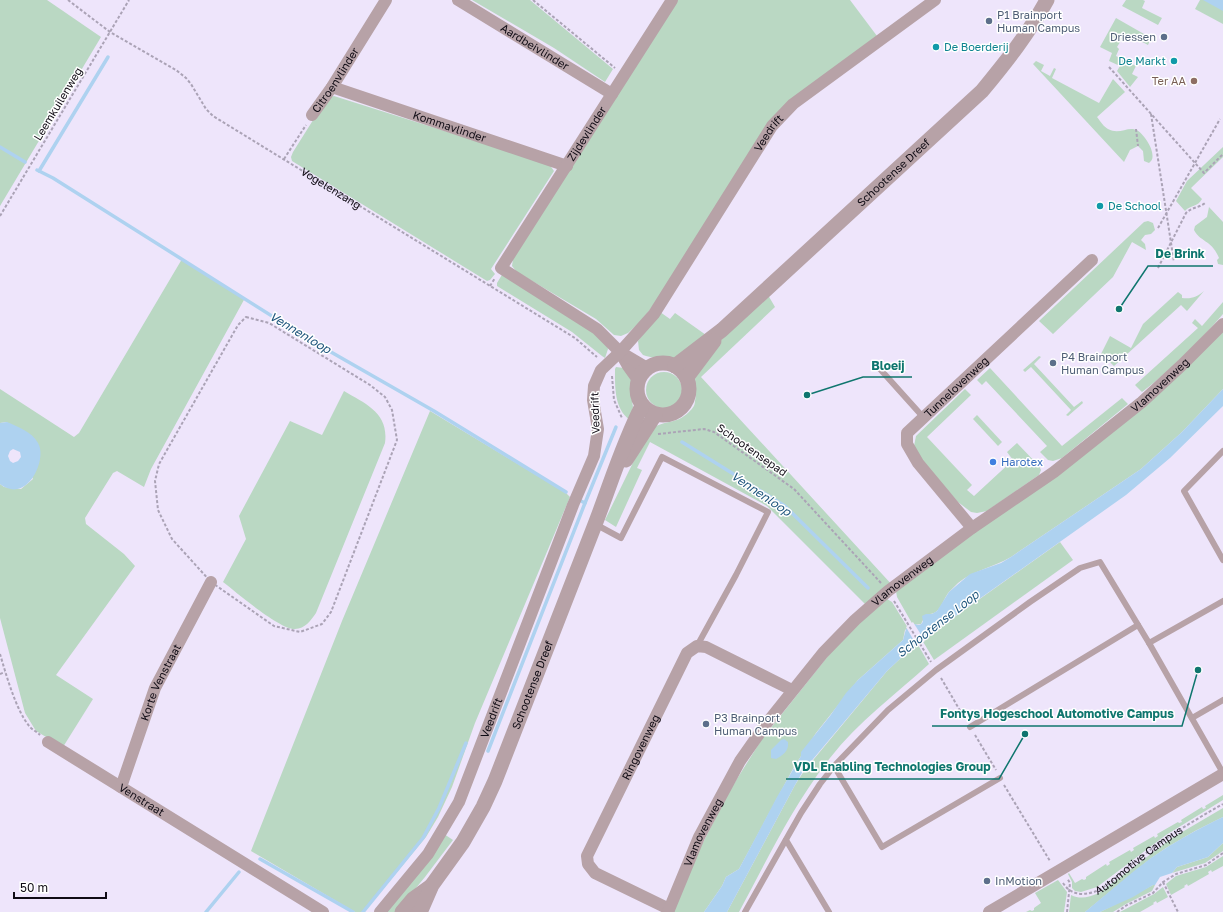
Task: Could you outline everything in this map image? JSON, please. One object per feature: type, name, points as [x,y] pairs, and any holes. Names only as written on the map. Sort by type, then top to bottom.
[{"type":"street","name":"Citroenvlinder","points":[[312,115],[332,87],[386,0]]},
{"type":"street","name":"Aardbeivlinder","points":[[458,0],[612,94]]},
{"type":"street","name":"Zijdevlinder","points":[[620,352],[597,329],[501,268],[672,0]]},
{"type":"street","name":"Veedrift","points":[[380,912],[428,854],[458,802],[594,456],[598,429],[593,400],[594,386],[601,370],[620,352],[654,314],[772,126],[793,104],[935,0]]},
{"type":"street","name":"Schootense Dreef","points":[[675,366],[722,330],[982,91],[1015,50],[1040,14],[1047,0]]},
{"type":"street","name":"Kommavlinder","points":[[332,87],[566,166]]},
{"type":"street","name":"Tunnelovenweg","points":[[972,528],[918,463],[907,444],[907,433],[1092,260]]},
{"type":"street","name":"Vlamovenweg","points":[[668,910],[699,837],[740,761],[792,690],[823,653],[855,620],[888,592],[972,528],[1056,470],[1142,402],[1223,324]]},
{"type":"street","name":"Schootense Dreef","points":[[687,377],[722,330]]},
{"type":"street","points":[[620,352],[642,374]]},
{"type":"street","points":[[668,363],[675,366],[682,370],[687,377],[690,387],[688,398],[683,406],[675,413],[665,416],[648,411],[642,406],[636,389],[642,374],[653,364],[668,363]]},
{"type":"street","name":"Schootense Dreef","points":[[419,912],[432,885],[462,842],[483,807],[495,781],[614,475],[637,429],[642,406]]},
{"type":"street","name":"Schootense Dreef","points":[[637,429],[655,414]]},
{"type":"street","name":"Korte Venstraat","points":[[121,787],[155,688],[211,582]]},
{"type":"street","points":[[697,646],[706,648],[792,690]]},
{"type":"street","name":"Ringovenweg","points":[[668,910],[595,872],[588,864],[587,856],[687,653],[697,646]]},
{"type":"street","name":"Venstraat","points":[[48,742],[323,912]]},
{"type":"street","points":[[989,912],[1223,774]]},
{"type":"street","name":"Schootense Dreef","points":[[402,912],[413,899],[432,885]]},
{"type":"lane","points":[[880,369],[924,418]]},
{"type":"lane","points":[[1223,451],[1184,491],[1223,560]]},
{"type":"lane","points":[[596,524],[621,538],[662,457],[768,512],[736,575],[697,646]]},
{"type":"lane","points":[[745,912],[801,812],[834,766],[888,710],[936,670],[1080,568],[1100,562],[1192,718],[1223,774]]},
{"type":"lane","points":[[1148,643],[1223,601]]},
{"type":"lane","points":[[970,727],[1138,625]]},
{"type":"lane","points":[[1192,718],[1223,700]]},
{"type":"lane","points":[[834,766],[882,847],[1000,778]]},
{"type":"lane","points":[[786,840],[829,912]]},
{"type":"path","name":"Vogelenzang","points":[[68,0],[110,32],[176,70],[191,84],[206,110],[213,116],[575,338],[594,353],[605,366]]},
{"type":"path","name":"Leemkuilenweg","points":[[0,216],[129,0]]},
{"type":"path","points":[[534,0],[624,75]]},
{"type":"path","points":[[1109,67],[1204,172],[1223,154]]},
{"type":"path","points":[[1150,113],[1174,262]]},
{"type":"path","name":"Citroenvlinder","points":[[284,159],[312,115]]},
{"type":"path","points":[[1158,228],[1220,118]]},
{"type":"path","points":[[1136,129],[1138,146]]},
{"type":"path","points":[[1158,268],[1186,213],[1189,210],[1200,207],[1205,203]]},
{"type":"path","points":[[246,318],[269,323],[370,385],[385,397],[392,410],[397,440],[331,612],[322,624],[300,632],[274,626],[211,582],[172,539],[158,510],[154,481],[159,464],[238,325],[246,318]]},
{"type":"path","points":[[605,366],[612,374],[614,400],[622,419],[637,429]]},
{"type":"path","name":"Schootensepad","points":[[637,429],[661,434],[704,429],[714,432],[794,489],[888,592]]},
{"type":"path","points":[[888,592],[908,622],[1000,778],[1060,871],[1070,883],[1067,912]]},
{"type":"path","points":[[0,654],[5,672],[20,711],[30,726],[48,742]]},
{"type":"path","points":[[0,674],[5,672]]},
{"type":"path","name":"Automotive Campus","points":[[1069,890],[1080,894],[1095,892],[1172,834],[1223,804]]},
{"type":"path","points":[[1117,912],[1127,905],[1153,892],[1163,882],[1176,874],[1206,865],[1223,853]]},
{"type":"path","points":[[1060,871],[1064,885],[1069,890]]},
{"type":"path","points":[[1163,882],[1178,912]]},
{"type":"green space","points":[[0,0],[47,0],[101,37],[0,206]]},
{"type":"green space","points":[[472,0],[530,0],[613,69],[605,82],[554,48]]},
{"type":"green space","points":[[677,0],[850,0],[877,36],[793,98],[657,301],[640,322],[628,333],[621,336],[614,335],[596,319],[517,272],[512,266],[513,259]]},
{"type":"green space","points":[[1126,0],[1145,1],[1142,8],[1162,18],[1158,25],[1122,6]]},
{"type":"green space","points":[[1200,0],[1215,0],[1223,4],[1223,24],[1195,9]]},
{"type":"green space","points":[[1116,18],[1151,38],[1148,45],[1127,34],[1124,40],[1122,39],[1117,47],[1119,49],[1116,56],[1136,66],[1132,74],[1138,77],[1130,87],[1117,71],[1120,66],[1109,61],[1112,53],[1100,47]]},
{"type":"green space","points":[[1036,61],[1044,65],[1041,71],[1050,76],[1054,68],[1056,69],[1052,78],[1099,103],[1113,79],[1125,92],[1097,117],[1108,129],[1113,131],[1132,129],[1140,132],[1151,148],[1153,157],[1152,160],[1149,163],[1144,161],[1143,151],[1138,146],[1130,150],[1124,162],[1033,64]]},
{"type":"green space","points":[[334,96],[549,164],[554,171],[491,269],[495,274],[490,280],[487,281],[292,161],[291,157],[293,152],[315,117],[331,97]]},
{"type":"green space","points":[[1223,147],[1223,157],[1191,188],[1202,199],[1200,202],[1185,211],[1176,201],[1187,181]]},
{"type":"green space","points":[[1209,207],[1223,222],[1223,265],[1218,264],[1217,260],[1219,258],[1210,244],[1199,237],[1194,230],[1195,226],[1207,217]]},
{"type":"green space","points":[[1148,221],[1153,223],[1155,230],[1151,234],[1145,235],[1141,240],[1145,244],[1146,250],[1132,242],[1113,277],[1053,334],[1039,321],[1144,222]]},
{"type":"green space","points":[[182,259],[245,298],[151,469],[144,487],[117,471],[113,473],[85,518],[86,524],[124,554],[135,566],[56,675],[93,699],[63,747],[36,731],[25,713],[0,618],[0,484],[4,487],[21,489],[33,479],[7,422],[0,423],[0,389],[74,437],[79,433]]},
{"type":"green space","points":[[503,273],[595,330],[607,345],[608,349],[605,358],[572,332],[497,286],[497,283]]},
{"type":"green space","points":[[1204,291],[1187,311],[1181,305],[1114,366],[1101,354],[1110,336],[1131,348],[1143,324],[1178,292],[1182,295],[1182,298],[1192,298]]},
{"type":"green space","points":[[768,295],[775,307],[701,377],[894,587],[869,608],[767,506],[650,442],[637,468],[642,470],[616,527],[605,520],[648,433],[656,426],[679,419],[691,410],[696,398],[695,376],[720,341]]},
{"type":"green space","points":[[1223,302],[1223,314],[1214,324],[1174,365],[1142,392],[1135,385],[1198,328],[1192,323],[1195,319],[1202,326]]},
{"type":"green space","points":[[660,312],[670,319],[675,313],[706,335],[674,358],[655,358],[643,355],[639,350],[638,341]]},
{"type":"green space","points":[[1223,330],[1223,389],[1182,432],[1141,469],[1011,557],[977,572],[958,583],[949,592],[936,612],[929,614],[924,618],[921,624],[913,625],[897,597],[896,591]]},
{"type":"green space","points":[[1039,356],[1041,357],[1034,364],[1074,407],[1082,401],[1083,403],[1068,416],[1066,415],[1071,410],[1031,367],[1025,372],[1023,370]]},
{"type":"green space","points":[[616,367],[624,368],[631,380],[633,407],[630,420],[621,410],[616,397]]},
{"type":"green space","points":[[990,368],[1062,446],[1122,398],[1128,404],[1062,458],[1053,461],[1048,460],[1040,452],[1047,446],[986,381],[982,385],[977,380]]},
{"type":"green space","points":[[668,372],[677,377],[681,383],[681,397],[677,403],[668,408],[660,408],[651,403],[647,397],[646,386],[651,377],[657,373]]},
{"type":"green space","points":[[965,389],[971,395],[927,437],[972,485],[967,490],[974,496],[1013,460],[1007,452],[1017,443],[1041,470],[1039,475],[987,511],[977,513],[971,512],[958,502],[918,457],[914,446],[916,436]]},
{"type":"green space","points":[[344,391],[368,405],[380,417],[385,433],[385,443],[316,613],[307,624],[299,629],[288,628],[269,617],[223,582],[246,539],[239,516],[290,421],[322,435]]},
{"type":"green space","points":[[430,411],[566,493],[570,497],[475,723],[452,787],[438,817],[426,837],[364,912],[355,912],[251,851],[342,621]]},
{"type":"green space","points":[[977,415],[1002,442],[998,446],[973,419]]},
{"type":"green space","points":[[1060,542],[1073,560],[934,660],[922,640]]},
{"type":"green space","points":[[887,599],[892,602],[908,628],[905,630],[903,640],[858,680],[816,733],[794,767],[739,869],[726,877],[722,886],[704,912],[671,912],[691,866],[730,790],[762,739],[832,651],[858,624]]},
{"type":"green space","points":[[917,643],[929,664],[865,720],[830,758],[792,814],[739,912],[727,912],[804,771],[887,671]]},
{"type":"green space","points":[[1223,795],[1223,800],[1166,835],[1097,887],[1081,892],[1075,891],[1072,888],[1069,873],[1075,883],[1082,879],[1086,879],[1086,877],[1106,864],[1107,866],[1110,864],[1109,862],[1130,850],[1131,852],[1134,850],[1133,848],[1154,836],[1155,838],[1158,836],[1157,834],[1178,822],[1182,822],[1181,820],[1202,807],[1203,809],[1206,808],[1205,806]]},
{"type":"green space","points":[[1223,808],[1223,817],[1195,831],[1150,859],[1085,912],[1069,912],[1071,895],[1082,898],[1099,893],[1172,838]]},
{"type":"green space","points":[[444,834],[453,840],[425,877],[396,912],[384,912]]},
{"type":"green space","points":[[1223,843],[1223,851],[1205,863],[1172,873],[1177,867],[1208,857]]},
{"type":"green space","points":[[1223,856],[1223,866],[1212,872],[1211,870],[1208,872],[1209,874],[1188,886],[1187,884],[1184,886],[1185,887],[1171,895],[1166,884],[1176,876],[1206,867]]},
{"type":"green space","points":[[1058,880],[1067,892],[1064,912],[1026,912],[1034,910],[1034,908],[1041,903],[1035,893]]},
{"type":"green space","points":[[1155,885],[1152,891],[1113,912],[1100,912]]},
{"type":"green space","points":[[1163,887],[1168,897],[1157,903],[1156,901],[1153,903],[1154,904],[1140,912],[1120,912],[1154,894]]},
{"type":"water","points":[[1203,0],[1223,0],[1223,11]]},
{"type":"water","name":"Schootense Loop","points":[[1223,389],[1223,406],[1170,458],[1126,495],[917,643],[887,671],[803,771],[727,912],[704,912],[722,886],[726,877],[739,869],[777,797],[801,756],[801,752],[830,716],[846,693],[858,680],[903,640],[906,629],[915,624],[921,624],[923,621],[922,616],[932,614],[937,611],[949,592],[970,574],[1001,563],[1011,557],[1141,469],[1182,432]]},
{"type":"water","points":[[7,422],[28,432],[38,443],[40,459],[37,469],[27,484],[19,489],[10,489],[0,484],[0,423]],"holes":[[[13,449],[20,452],[21,457],[18,461],[13,463],[10,461],[8,456],[10,451]]]},
{"type":"water","points":[[784,739],[788,742],[786,750],[776,759],[771,758],[771,750]]},
{"type":"water","points":[[1223,817],[1223,843],[1208,857],[1177,867],[1172,873],[1160,877],[1155,885],[1100,912],[1085,912],[1151,858],[1186,836]]},
{"type":"pier","points":[[913,622],[925,641],[917,646],[906,627]]},
{"type":"waterway","points":[[39,171],[108,57]]},
{"type":"waterway","name":"Vennenloop","points":[[0,147],[25,162]]},
{"type":"waterway","name":"Vennenloop","points":[[37,170],[53,178],[310,340],[434,411],[566,492]]},
{"type":"waterway","name":"Vennenloop","points":[[581,501],[585,503],[616,427]]},
{"type":"waterway","name":"Vennenloop","points":[[682,442],[785,506],[868,588]]},
{"type":"waterway","points":[[488,751],[585,503]]},
{"type":"waterway","points":[[363,912],[423,838],[439,808],[466,743]]},
{"type":"waterway","points":[[260,859],[353,912]]},
{"type":"waterway","points":[[206,912],[239,872]]},
{"type":"place","name":"P1 Brainport Human Campus","points":[[989,21]]},
{"type":"place","name":"Driessen","points":[[1164,37]]},
{"type":"place","name":"De Boerderij","points":[[936,47]]},
{"type":"place","name":"De Markt","points":[[1174,61]]},
{"type":"place","name":"Ter AA","points":[[1194,81]]},
{"type":"place","name":"De School","points":[[1100,206]]},
{"type":"place","name":"De Brink","points":[[1119,309]]},
{"type":"place","name":"P4 Brainport Human Campus","points":[[1053,363]]},
{"type":"place","name":"Bloeij","points":[[807,395]]},
{"type":"place","name":"Harotex","points":[[993,462]]},
{"type":"place","name":"Fontys Hogeschool Automotive Campus","points":[[1198,670]]},
{"type":"place","name":"P3 Brainport Human Campus","points":[[706,724]]},
{"type":"place","name":"VDL Enabling Technologies Group","points":[[1025,734]]},
{"type":"place","name":"InMotion","points":[[987,881]]}]
